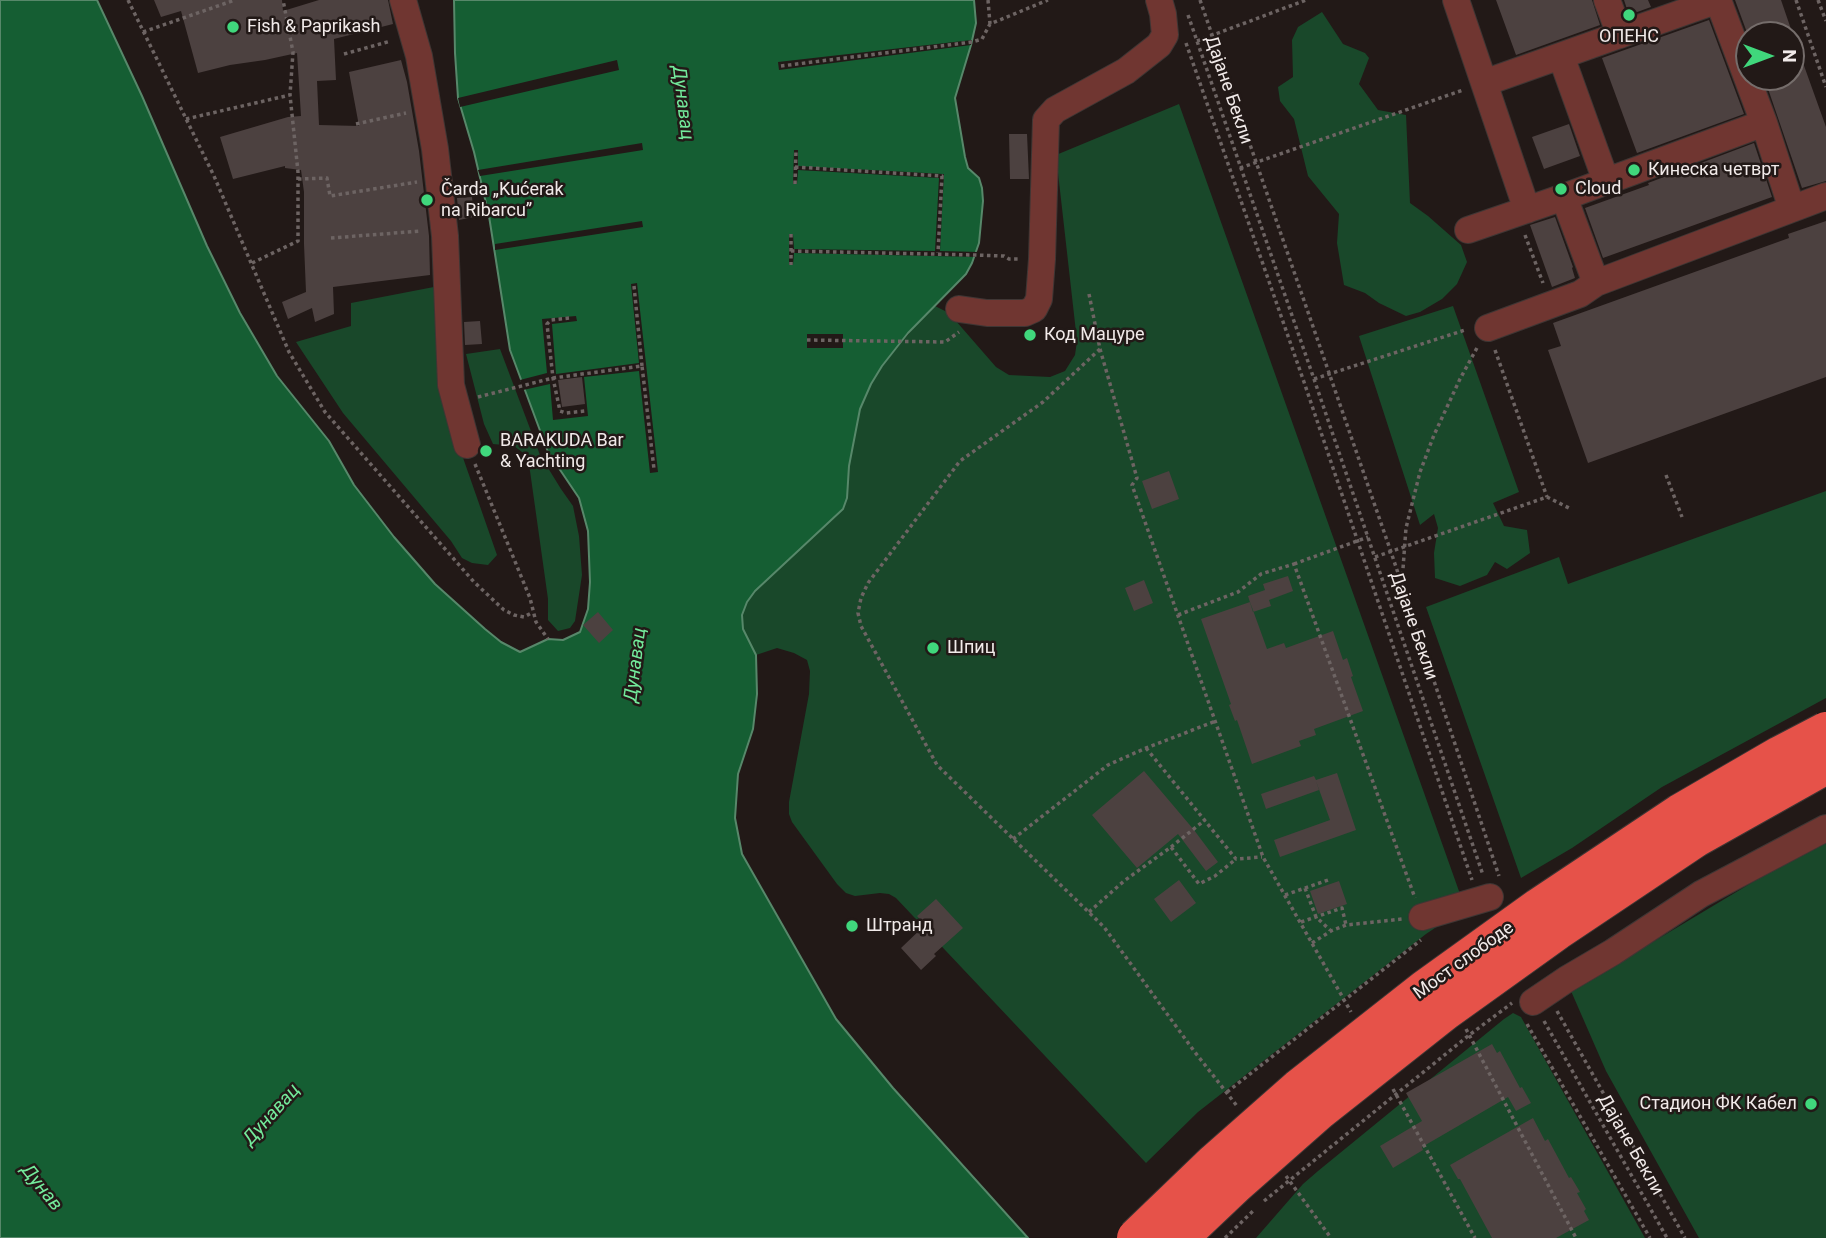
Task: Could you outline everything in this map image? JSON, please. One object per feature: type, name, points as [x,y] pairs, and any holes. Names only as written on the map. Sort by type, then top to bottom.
[{"type":"highway","name":"Мост слободе","points":[[1136,1238],[1214,1163],[1299,1088],[1425,989],[1539,907],[1680,813],[1826,731]]},
{"type":"highway","name":"Мост слободе","points":[[1179,1238],[1320,1110],[1444,1012],[1696,838],[1826,765]]},
{"type":"lane","points":[[403,0],[419,56],[439,178],[451,385],[467,445]]},
{"type":"lane","points":[[959,309],[987,313],[1025,313],[1034,309],[1039,299],[1042,259],[1046,120],[1055,110],[1126,71],[1159,45],[1165,35],[1159,0]]},
{"type":"lane","points":[[1456,0],[1522,211]]},
{"type":"lane","points":[[1607,0],[1620,35]]},
{"type":"lane","points":[[1484,83],[1620,35],[1656,10],[1718,0],[1764,123],[1792,209]]},
{"type":"lane","points":[[1561,56],[1606,181]]},
{"type":"lane","points":[[1468,230],[1764,123]]},
{"type":"lane","points":[[1478,329],[1580,294],[1596,283],[1826,196]]},
{"type":"lane","points":[[1564,197],[1596,283]]},
{"type":"lane","points":[[1535,1005],[1701,894],[1826,828]]},
{"type":"lane","points":[[1422,917],[1490,891]]},
{"type":"path","points":[[128,0],[214,176],[289,352],[325,412],[474,582],[504,610],[524,617],[533,612]]},
{"type":"path","points":[[143,32],[235,0]]},
{"type":"path","points":[[251,263],[298,241],[298,179],[290,95],[293,52],[283,0]]},
{"type":"path","points":[[781,66],[982,39],[990,24],[988,0]]},
{"type":"path","points":[[990,24],[1048,0]]},
{"type":"path","points":[[1200,0],[1391,552],[1490,891]]},
{"type":"path","points":[[1197,41],[1306,0]]},
{"type":"path","points":[[1796,0],[1826,87]]},
{"type":"path","points":[[1818,0],[1826,21]]},
{"type":"path","name":"Дајане Бекли","points":[[1186,10],[1490,891]]},
{"type":"path","points":[[1183,33],[1357,541],[1490,891]]},
{"type":"path","points":[[344,54],[413,35]]},
{"type":"path","points":[[1240,168],[1484,83]]},
{"type":"path","points":[[186,119],[290,95]]},
{"type":"path","points":[[356,124],[428,107]]},
{"type":"path","points":[[795,184],[796,150]]},
{"type":"path","points":[[795,167],[942,176],[937,253]]},
{"type":"path","points":[[298,179],[327,178],[330,196],[439,178]]},
{"type":"path","points":[[1522,211],[1550,305]]},
{"type":"path","points":[[331,238],[444,229]]},
{"type":"path","points":[[791,234],[791,265]]},
{"type":"path","points":[[791,251],[937,253],[1042,259]]},
{"type":"path","points":[[634,286],[654,469]]},
{"type":"path","points":[[1088,294],[1100,349],[1137,478],[1132,485],[1263,857],[1344,1000]]},
{"type":"path","points":[[569,318],[551,320],[547,324],[553,378],[560,411],[585,411]]},
{"type":"path","points":[[1314,379],[1478,329]]},
{"type":"path","points":[[1478,329],[1547,498],[1571,509]]},
{"type":"path","points":[[1401,586],[1406,527],[1420,472],[1460,379],[1478,329]]},
{"type":"path","points":[[807,341],[945,342]]},
{"type":"path","points":[[1100,349],[1043,402],[960,461],[868,583],[858,613],[861,626],[937,765],[1104,927],[1242,1114]]},
{"type":"path","points":[[456,403],[553,378],[642,366]]},
{"type":"path","points":[[467,445],[530,598],[536,622],[548,639]]},
{"type":"path","points":[[1666,475],[1682,517]]},
{"type":"path","points":[[1375,557],[1547,498]]},
{"type":"path","points":[[1178,615],[1238,592],[1261,574],[1368,537]]},
{"type":"path","points":[[1227,1091],[1428,934],[1294,564]]},
{"type":"path","points":[[1013,839],[1108,765],[1216,721]]},
{"type":"path","points":[[1146,748],[1236,859]]},
{"type":"path","points":[[1089,912],[1124,881],[1205,820]]},
{"type":"path","points":[[1171,847],[1199,884],[1215,876],[1236,859],[1263,857]]},
{"type":"path","points":[[1285,895],[1331,879]]},
{"type":"path","points":[[1305,888],[1316,917],[1331,931]]},
{"type":"path","points":[[1300,922],[1342,908],[1346,925]]},
{"type":"path","points":[[1312,943],[1346,925],[1422,917]]},
{"type":"path","points":[[1535,1005],[1650,1238]]},
{"type":"path","points":[[1535,1005],[1685,1238]]},
{"type":"path","name":"Дајане Бекли","points":[[1535,1005],[1667,1238]]},
{"type":"path","points":[[1463,1023],[1576,1238]]},
{"type":"path","points":[[1396,1094],[1475,1238]]},
{"type":"path","points":[[1281,1169],[1331,1238]]},
{"type":"shaded area","points":[[1322,12],[1343,44],[1365,53],[1369,58],[1359,84],[1378,110],[1406,115],[1410,203],[1461,245],[1467,262],[1457,284],[1442,299],[1420,312],[1406,316],[1365,293],[1344,285],[1337,243],[1339,214],[1308,176],[1294,119],[1280,101],[1278,87],[1293,77],[1292,40],[1298,27]]},
{"type":"shaded area","points":[[1179,104],[1465,908],[1426,934],[1198,1112],[1146,1163],[896,898],[880,893],[855,896],[846,893],[837,884],[789,814],[809,694],[810,671],[807,660],[777,648],[756,655],[743,629],[742,615],[755,591],[843,509],[847,498],[849,466],[860,408],[882,366],[927,312],[935,306],[949,313],[996,367],[1009,375],[1050,377],[1065,371],[1075,355],[1077,341],[1056,155]]},
{"type":"shaded area","points":[[439,286],[447,412],[497,555],[488,565],[472,563],[462,558],[451,541],[343,413],[296,342],[351,326],[351,303]]},
{"type":"shaded area","points":[[1453,306],[1519,492],[1493,503],[1504,526],[1527,530],[1530,553],[1507,569],[1495,562],[1487,575],[1460,586],[1435,578],[1434,553],[1438,528],[1434,514],[1420,525],[1359,336]]},
{"type":"shaded area","points":[[500,349],[540,455],[573,506],[582,575],[575,621],[570,628],[558,631],[548,620],[548,599],[526,455],[514,446],[493,444],[484,424],[466,354]]},
{"type":"shaded area","points":[[1826,491],[1826,698],[1662,787],[1572,848],[1521,878],[1426,607],[1559,557],[1568,584]]},
{"type":"shaded area","points":[[1826,841],[1826,1238],[1699,1238],[1606,1071],[1571,991]]},
{"type":"shaded area","points":[[1513,1013],[1521,1017],[1645,1238],[1256,1238],[1303,1184]]},
{"type":"water","points":[[0,0],[97,0],[207,246],[240,313],[277,376],[329,441],[354,485],[435,584],[501,642],[520,652],[548,639],[563,640],[580,632],[588,609],[588,531],[579,498],[548,452],[510,350],[489,216],[458,98],[454,0],[974,0],[976,23],[955,98],[968,168],[979,178],[982,188],[979,243],[966,274],[908,333],[871,384],[860,409],[843,509],[755,591],[747,602],[742,615],[743,629],[756,655],[757,694],[753,729],[738,774],[735,818],[742,854],[836,1019],[893,1088],[1028,1238],[0,1238]]},
{"type":"pier","points":[[972,40],[971,45],[779,70],[778,62]]},
{"type":"pier","points":[[617,60],[619,70],[460,107],[458,98]]},
{"type":"pier","points":[[642,143],[643,150],[480,176],[478,170]]},
{"type":"pier","points":[[794,150],[798,150],[798,166],[944,174],[940,251],[979,252],[978,257],[794,253],[793,265],[789,265],[789,234],[793,234],[794,249],[935,251],[939,178],[798,170],[797,184],[793,184]]},
{"type":"pier","points":[[642,221],[643,227],[495,250],[495,244]]},
{"type":"pier","points":[[637,283],[658,472],[650,473],[639,371],[584,377],[588,416],[553,420],[550,384],[523,390],[520,380],[547,373],[542,319],[576,316],[577,321],[552,324],[556,374],[639,363],[631,284]]},
{"type":"pier","points":[[807,334],[843,334],[843,348],[807,348]]},
{"type":"building","points":[[154,0],[282,0],[283,11],[319,0],[388,0],[393,24],[334,39],[336,80],[317,81],[319,125],[359,126],[349,72],[401,60],[419,151],[429,236],[430,275],[333,287],[334,314],[315,322],[312,308],[288,319],[282,302],[306,292],[301,170],[285,166],[233,179],[220,137],[288,117],[301,116],[297,53],[198,73],[181,11],[161,17]]},
{"type":"building","points":[[1496,0],[1592,0],[1600,25],[1516,55]]},
{"type":"building","points":[[1624,0],[1648,0],[1651,7],[1629,15]]},
{"type":"building","points":[[1735,0],[1781,0],[1788,21],[1743,21]]},
{"type":"building","points":[[1709,20],[1744,114],[1637,153],[1602,58]]},
{"type":"building","points":[[1805,68],[1826,127],[1826,181],[1802,188],[1769,91],[1805,91]]},
{"type":"building","points":[[1569,124],[1580,156],[1544,169],[1532,137]]},
{"type":"building","points":[[1009,134],[1027,134],[1029,179],[1010,179]]},
{"type":"building","points":[[1754,143],[1772,197],[1603,258],[1585,208]]},
{"type":"building","points":[[472,197],[474,217],[459,220],[457,198]]},
{"type":"building","points":[[1555,217],[1575,278],[1552,287],[1530,225]]},
{"type":"building","points":[[1826,221],[1826,377],[1588,463],[1548,350],[1561,346],[1553,323],[1789,238],[1788,234]]},
{"type":"building","points":[[480,321],[482,344],[465,345],[464,322]]},
{"type":"building","points":[[582,377],[585,404],[562,407],[558,380]]},
{"type":"building","points":[[1169,471],[1179,499],[1152,509],[1142,481]]},
{"type":"building","points":[[1288,576],[1293,591],[1269,600],[1271,606],[1253,612],[1248,596],[1265,590],[1263,584]]},
{"type":"building","points":[[1144,580],[1153,603],[1134,611],[1125,588]]},
{"type":"building","points":[[1250,602],[1267,649],[1284,643],[1286,648],[1333,631],[1343,660],[1347,658],[1363,711],[1314,729],[1316,735],[1299,741],[1301,746],[1252,764],[1229,705],[1231,704],[1201,619]]},
{"type":"building","points":[[598,612],[613,630],[599,643],[583,625]]},
{"type":"building","points":[[1144,771],[1218,862],[1206,871],[1178,834],[1137,868],[1092,815]]},
{"type":"building","points":[[1337,773],[1356,830],[1280,857],[1274,840],[1330,820],[1316,781],[1319,790],[1266,809],[1261,794],[1314,776],[1316,780]]},
{"type":"building","points":[[1179,880],[1196,903],[1171,922],[1154,899]]},
{"type":"building","points":[[1339,881],[1347,904],[1318,914],[1310,891]]},
{"type":"building","points":[[936,899],[963,928],[934,954],[936,956],[921,970],[901,948],[925,925],[917,916]]},
{"type":"building","points":[[1492,1044],[1497,1053],[1500,1051],[1531,1103],[1516,1111],[1508,1097],[1422,1147],[1423,1150],[1393,1168],[1380,1146],[1422,1121],[1406,1093]]},
{"type":"building","points":[[1533,1118],[1545,1141],[1548,1139],[1569,1178],[1571,1177],[1580,1192],[1577,1193],[1589,1220],[1556,1238],[1492,1238],[1450,1165]]},
{"type":"place","name":"ОПЕНС","points":[[1629,15]]},
{"type":"place","name":"Fish & Paprikash","points":[[233,27]]},
{"type":"place","name":"Кинеска четврт","points":[[1634,170]]},
{"type":"place","name":"Cloud","points":[[1561,189]]},
{"type":"place","name":"Čarda „Kućerak na Ribarcu”","points":[[427,200]]},
{"type":"place","name":"Код Мацуре","points":[[1030,335]]},
{"type":"place","name":"BARAKUDA Bar & Yachting","points":[[486,451]]},
{"type":"place","name":"Шпиц","points":[[933,648]]},
{"type":"place","name":"Штранд","points":[[852,926]]},
{"type":"place","name":"Стадион ФК Кабел","points":[[1811,1104]]},
{"type":"water label","name":"Дунавац","points":[[682,103]]},
{"type":"water label","name":"Дунавац","points":[[636,665]]},
{"type":"water label","name":"Дунавац","points":[[272,1115]]},
{"type":"water label","name":"Дунав","points":[[41,1188]]}]
